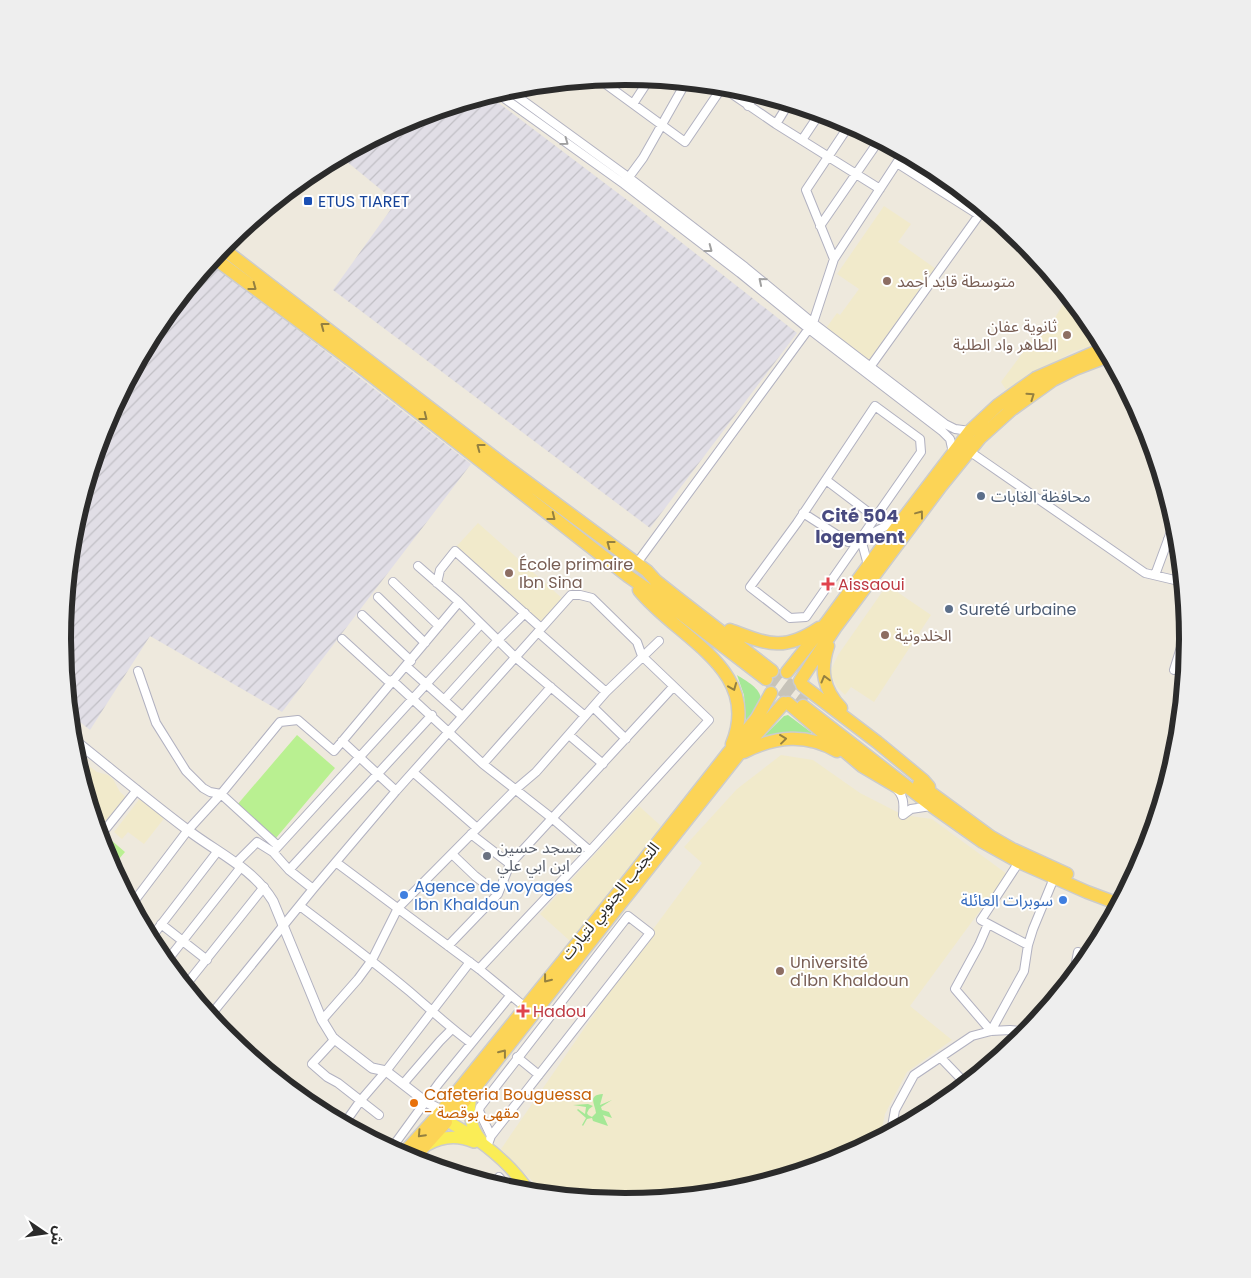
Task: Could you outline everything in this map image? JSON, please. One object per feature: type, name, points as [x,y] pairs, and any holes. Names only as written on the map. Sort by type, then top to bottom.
[{"type":"highway","points":[[228,253],[346,350],[367,372],[628,576],[679,623],[775,680],[795,675],[801,683],[923,780],[935,802]]},
{"type":"highway","points":[[220,262],[481,447],[730,630],[775,680],[776,700],[786,703],[862,766]]},
{"type":"highway","name":"التجنب الجنوبي لتيارت","points":[[801,683],[831,625],[868,565],[970,431],[998,406],[1036,378],[1098,351]]},
{"type":"highway","name":"التجنب الجنوبي لتيارت","points":[[409,1149],[473,1092],[733,754],[758,718],[775,680],[831,625],[969,451],[997,421],[1046,385],[1075,369],[1103,358]]},
{"type":"highway","points":[[642,567],[775,680]]},
{"type":"highway","points":[[628,576],[641,593],[669,622],[719,664],[728,675],[739,704],[739,720],[733,754],[767,742],[795,738],[820,742],[892,784],[935,802],[1012,849],[1081,881],[1113,901]]},
{"type":"highway","points":[[730,630],[772,644],[801,639],[831,625]]},
{"type":"highway","points":[[831,625],[824,658],[823,671],[826,683],[837,704],[877,742]]},
{"type":"highway","points":[[786,703],[796,699],[801,690],[801,683]]},
{"type":"highway","name":"التجنب الجنوبي لتيارت","points":[[418,1153],[525,1007],[733,754],[786,703]]},
{"type":"highway","points":[[805,703],[935,802],[983,842],[1019,862],[1113,902]]},
{"type":"main road","points":[[473,1092],[469,1106],[470,1119],[475,1132],[489,1142],[523,1184]]},
{"type":"main road","points":[[447,1115],[489,1142]]},
{"type":"main road","points":[[422,1148],[437,1140],[455,1137],[489,1142]]},
{"type":"street","points":[[608,85],[685,142],[717,92]]},
{"type":"street","points":[[633,104],[645,86]]},
{"type":"street","points":[[626,181],[643,158],[683,88]]},
{"type":"street","points":[[733,95],[880,189]]},
{"type":"street","points":[[515,96],[547,124]]},
{"type":"street","points":[[506,98],[547,124],[697,235],[745,267],[811,326],[945,433],[951,443],[953,454]]},
{"type":"street","points":[[748,106],[752,100]]},
{"type":"street","points":[[776,124],[785,109]]},
{"type":"street","points":[[802,140],[816,119]]},
{"type":"street","points":[[834,259],[806,190],[846,131]]},
{"type":"street","points":[[820,226],[877,145]]},
{"type":"street","points":[[642,567],[811,326],[834,259],[900,157]]},
{"type":"street","points":[[870,366],[979,215],[896,163]]},
{"type":"street","points":[[811,326],[870,366],[948,426],[970,431]]},
{"type":"street","points":[[875,406],[920,439],[921,452],[806,617],[790,618],[750,587],[804,513],[875,406]]},
{"type":"street","points":[[969,451],[1145,573],[1176,580]]},
{"type":"street","points":[[826,480],[876,518]]},
{"type":"street","points":[[804,513],[848,542],[861,539],[905,516]]},
{"type":"street","points":[[1155,575],[1170,535]]},
{"type":"street","points":[[861,539],[868,565]]},
{"type":"street","points":[[437,583],[440,570],[456,551],[525,613],[540,630],[606,692]]},
{"type":"street","points":[[418,566],[459,602],[515,657],[585,716]]},
{"type":"street","points":[[393,582],[440,626]]},
{"type":"street","points":[[215,1010],[396,791],[571,595],[580,594],[592,598],[637,642],[642,656],[708,720],[590,851],[479,969]]},
{"type":"street","points":[[378,597],[425,643]]},
{"type":"street","points":[[136,899],[188,830],[280,722],[298,720],[334,751],[459,602]]},
{"type":"street","points":[[444,700],[525,613]]},
{"type":"street","points":[[362,615],[409,663],[426,684],[462,716]]},
{"type":"street","points":[[275,849],[481,624]]},
{"type":"street","points":[[342,639],[387,680],[393,681],[432,715],[483,764],[590,851]]},
{"type":"street","points":[[322,1020],[372,960],[398,908],[516,789],[536,772],[606,692],[659,641]]},
{"type":"street","points":[[1174,670],[1180,652]]},
{"type":"street","points":[[138,671],[156,723],[186,771],[203,788],[220,794],[275,849],[289,870],[314,889]]},
{"type":"street","points":[[483,764],[551,687]]},
{"type":"street","points":[[448,946],[498,894],[510,864],[674,687]]},
{"type":"street","points":[[593,707],[626,739]]},
{"type":"street","points":[[289,870],[376,773],[432,715]]},
{"type":"street","points":[[569,735],[603,764]]},
{"type":"street","points":[[342,742],[396,791]]},
{"type":"street","points":[[82,747],[217,852],[239,865],[264,887],[273,901],[322,1020],[335,1039],[372,1068],[386,1071],[426,1102],[447,1115]]},
{"type":"street","points":[[413,772],[510,864]]},
{"type":"street","points":[[892,784],[901,792],[904,801],[903,815],[911,809],[935,802]]},
{"type":"street","points":[[105,829],[137,790]]},
{"type":"street","points":[[171,956],[257,842],[275,849]]},
{"type":"street","points":[[155,931],[217,852]]},
{"type":"street","points":[[452,854],[474,876],[498,894]]},
{"type":"street","points":[[1019,862],[981,920],[1028,946]]},
{"type":"street","points":[[337,863],[470,962],[525,1007]]},
{"type":"street","points":[[991,1031],[1024,971],[1033,929],[1054,878]]},
{"type":"street","points":[[190,980],[264,887]]},
{"type":"street","points":[[300,906],[372,960],[452,1029],[472,1043]]},
{"type":"street","points":[[628,916],[650,933],[489,1142],[479,1112],[480,1107],[628,916]]},
{"type":"street","points":[[161,924],[184,940],[207,960]]},
{"type":"street","points":[[988,924],[955,989],[991,1031]]},
{"type":"street","points":[[1076,961],[1078,952]]},
{"type":"street","points":[[348,1119],[470,962]]},
{"type":"street","points":[[395,1143],[510,996]]},
{"type":"street","points":[[403,1084],[452,1029]]},
{"type":"street","points":[[892,1125],[895,1110],[914,1075],[972,1036],[991,1031],[1017,1031]]},
{"type":"street","points":[[335,1039],[312,1064],[379,1115]]},
{"type":"street","points":[[517,1057],[539,1075]]},
{"type":"street","points":[[941,1058],[962,1080]]},
{"type":"shaded area","points":[[495,101],[635,206],[797,333],[650,528],[333,290],[396,202],[346,161],[413,127],[447,114]]},
{"type":"shaded area","name":"متوسطة قايد أحمد","points":[[884,206],[911,224],[898,242],[936,269],[869,362],[824,331],[837,313],[840,315],[859,289],[837,274]]},
{"type":"shaded area","points":[[216,267],[471,464],[282,712],[150,636],[90,730],[78,720],[72,675],[71,639],[76,567],[90,496],[113,427],[128,394],[165,331]]},
{"type":"shaded area","name":"ثانوية عفان الطاهر واد الطلبة","points":[[1064,301],[1095,345],[1074,351],[1007,391],[1001,382],[1044,324],[1050,327]]},
{"type":"shaded area","name":"École primaire Ibn Sina","points":[[478,523],[563,599],[541,623],[456,547]]},
{"type":"shaded area","name":"الخلدونية","points":[[887,585],[931,615],[874,702],[851,687],[845,695],[837,687],[830,672],[838,655]]},
{"type":"shaded area","name":"Université d'Ibn Khaldoun","points":[[781,755],[813,760],[860,793],[903,815],[932,819],[1007,874],[910,1006],[952,1040],[907,1072],[885,1114],[882,1130],[838,1151],[804,1164],[734,1183],[698,1189],[626,1193],[589,1192],[538,1186],[501,1149],[648,936],[702,863],[684,847],[737,789]]},
{"type":"shaded area","points":[[86,764],[97,772],[108,775],[113,779],[120,792],[127,798],[104,826]]},
{"type":"shaded area","points":[[141,797],[166,816],[144,844],[128,832],[122,839],[114,832]]},
{"type":"shaded area","points":[[639,806],[661,826],[570,941],[540,914]]},
{"type":"green space","points":[[737,675],[759,692],[761,700],[746,724],[744,695]]},
{"type":"green space","points":[[788,715],[812,733],[786,732],[762,738],[784,716]]},
{"type":"green space","points":[[297,735],[335,768],[276,838],[237,805]]},
{"type":"green space","points":[[111,840],[125,852],[117,861],[113,851],[110,842]]},
{"type":"green space","points":[[603,1094],[600,1105],[612,1100],[601,1107],[602,1110],[609,1112],[612,1118],[603,1115],[608,1126],[593,1121],[592,1118],[587,1119],[583,1126],[586,1118],[577,1110],[585,1114],[586,1107],[573,1105],[588,1104],[593,1106],[587,1113],[592,1117],[596,1113],[593,1098]]},
{"type":"tunnel","points":[[772,671],[808,699]]},
{"type":"tunnel","points":[[766,679],[803,706]]},
{"type":"place","name":"ETUS TIARET","points":[[308,201]]},
{"type":"place","name":"متوسطة قايد أحمد","points":[[887,281]]},
{"type":"place","name":"ثانوية عفان الطاهر واد الطلبة","points":[[1067,335]]},
{"type":"place","name":"محافظة الغابات","points":[[981,496]]},
{"type":"place","name":"École primaire Ibn Sina","points":[[509,573]]},
{"type":"place","name":"Aissaoui","points":[[828,584]]},
{"type":"place","name":"Sureté urbaine","points":[[949,609]]},
{"type":"place","name":"الخلدونية","points":[[885,635]]},
{"type":"place","name":"مسجد حسين ابن ابي علي","points":[[487,856]]},
{"type":"place","name":"Agence de voyages Ibn Khaldoun","points":[[404,895]]},
{"type":"place","name":"سوبرات العائلة","points":[[1063,900]]},
{"type":"place","name":"Université d'Ibn Khaldoun","points":[[780,971]]},
{"type":"place","name":"Hadou","points":[[523,1011]]},
{"type":"place","name":"Cafeteria Bouguessa - مقهى بوقصة","points":[[414,1103]]},
{"type":"district","name":"Cité 504 logement","points":[[860,525]]}]
